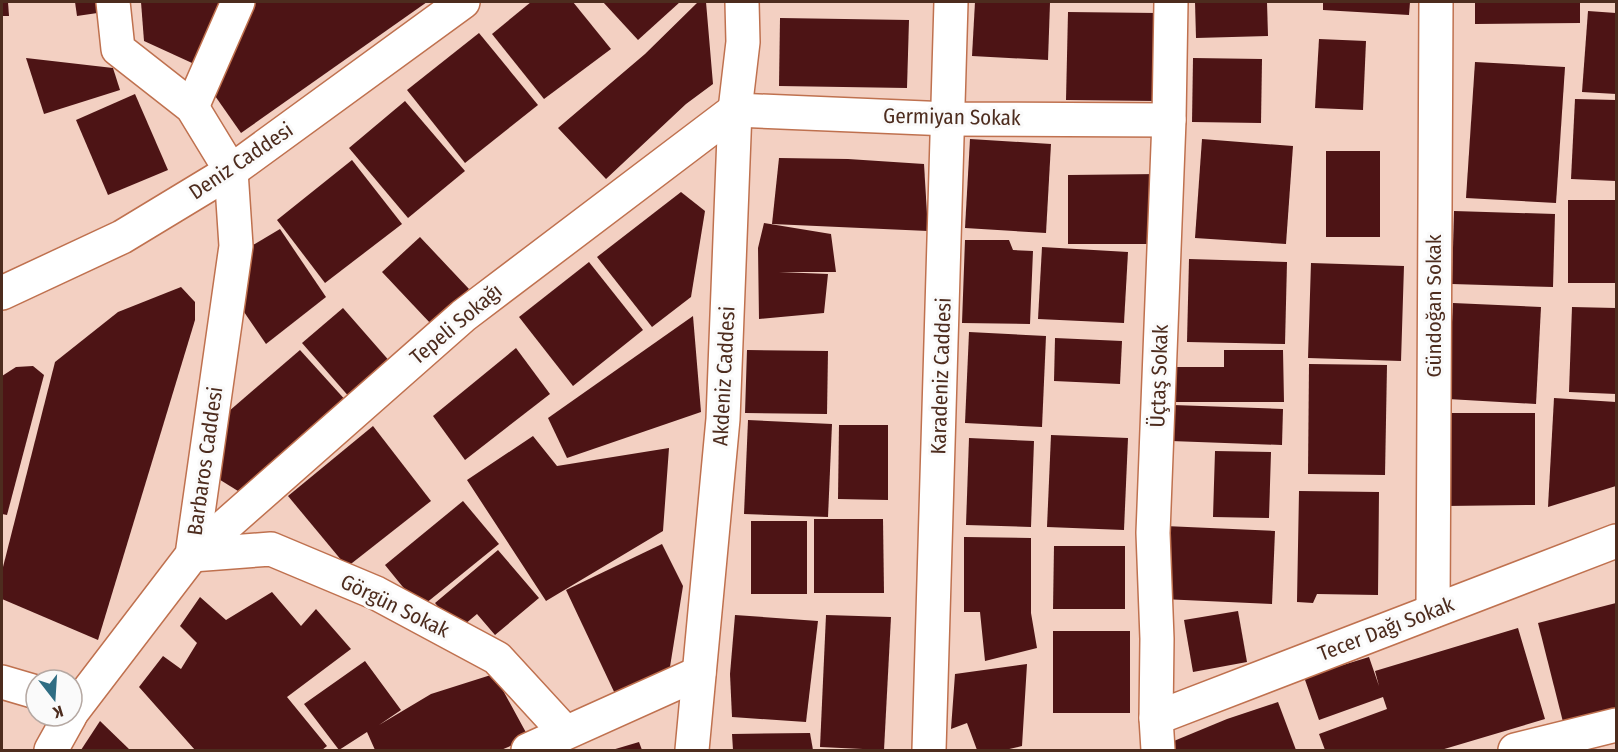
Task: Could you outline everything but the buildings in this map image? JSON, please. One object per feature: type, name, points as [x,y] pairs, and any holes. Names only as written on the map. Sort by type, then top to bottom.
[{"type":"street","points":[[113,2],[118,49],[192,107],[231,171]]},
{"type":"street","points":[[192,107],[238,2]]},
{"type":"street","name":"Deniz Caddesi","points":[[2,293],[122,237],[231,171],[463,2]]},
{"type":"street","name":"Akdeniz Caddesi","points":[[692,750],[723,419],[735,110],[743,42],[742,2]]},
{"type":"street","name":"Karadeniz Caddesi","points":[[927,750],[951,2]]},
{"type":"street","name":"Üçtaş Sokak","points":[[1158,750],[1154,533],[1171,2]]},
{"type":"street","name":"Gündoğan Sokak","points":[[1432,612],[1436,2]]},
{"type":"street","name":"Germiyan Sokak","points":[[735,110],[949,119],[1169,120]]},
{"type":"street","name":"Tepeli Sokağı","points":[[192,555],[463,315],[735,110]]},
{"type":"street","name":"Barbaros Caddesi","points":[[84,695],[192,555],[236,246],[231,171]]},
{"type":"street","name":"Tecer Dağı Sokak","points":[[1156,718],[1617,541]]},
{"type":"street","name":"Görgün Sokak","points":[[192,555],[271,549],[376,593],[496,658],[565,732]]},
{"type":"street","points":[[528,750],[699,673]]},
{"type":"street","points":[[2,682],[24,688]]},
{"type":"street","points":[[1515,750],[1617,725]]},
{"type":"street","name":"Barbaros Caddesi","points":[[51,750],[63,728]]}]
